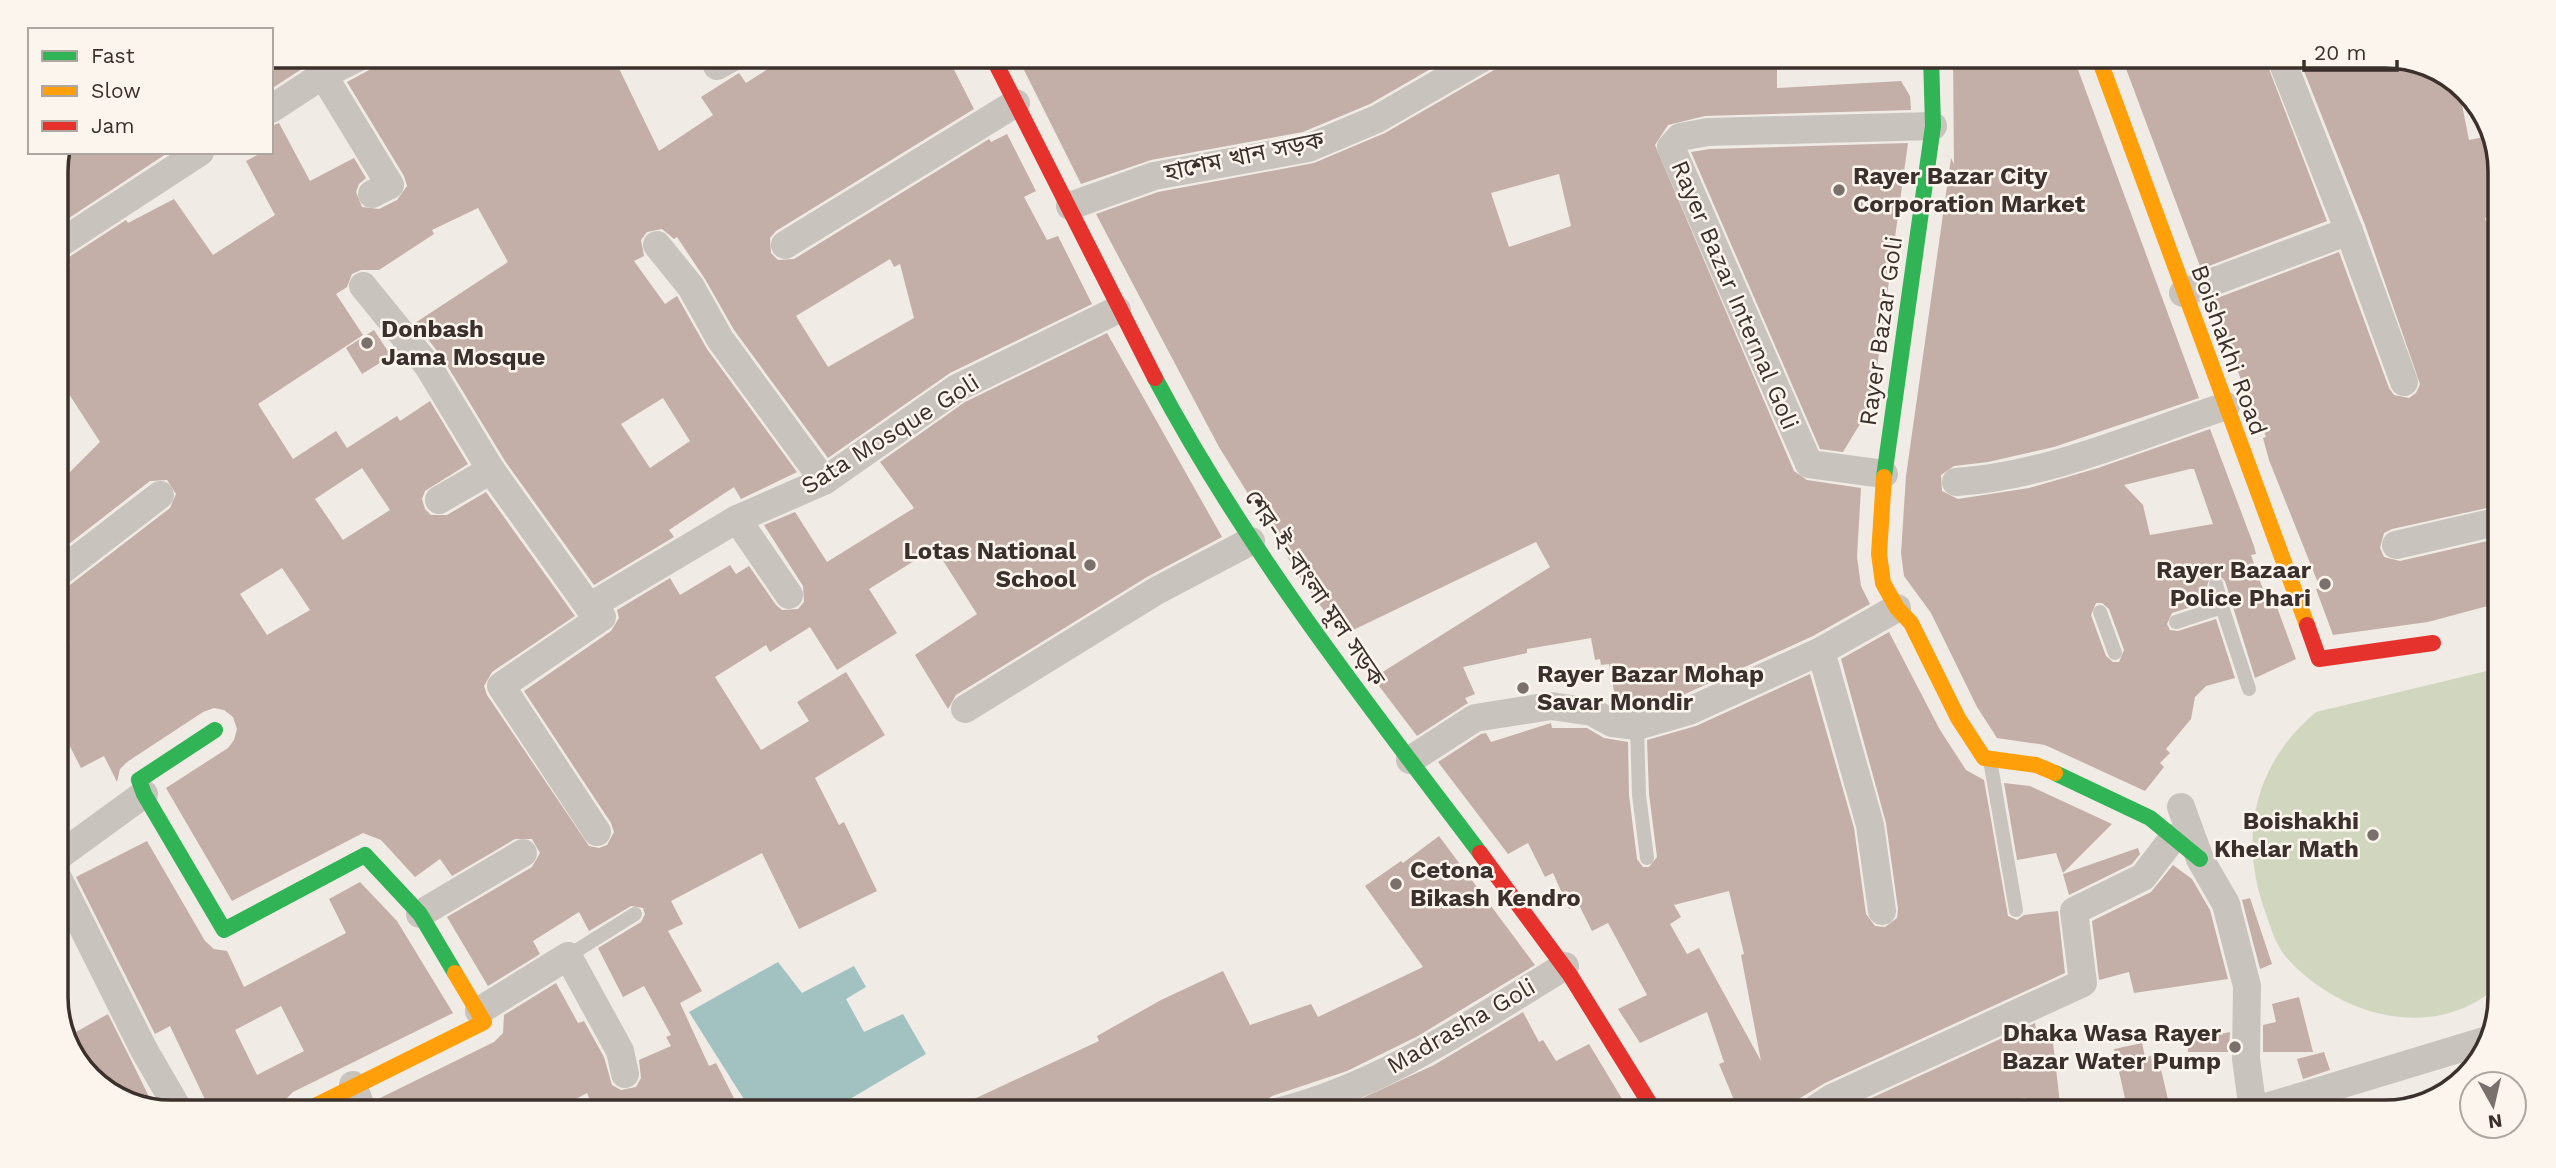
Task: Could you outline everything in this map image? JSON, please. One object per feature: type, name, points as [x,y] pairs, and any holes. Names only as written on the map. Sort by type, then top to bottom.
[{"type":"street","points":[[273,108],[337,68]]},
{"type":"street","name":"শের-ই-বাংলা মূল সড়ক","points":[[998,68],[1070,206],[1118,310],[1251,541],[1338,669],[1564,966],[1616,1041],[1649,1100]]},
{"type":"street","name":"হাশেম খান সড়ক","points":[[1070,206],[1153,176],[1308,148],[1377,119],[1465,68]]},
{"type":"street","name":"Rayer Bazar Goli","points":[[1931,68],[1933,126],[1884,474],[1879,554],[1883,583],[1911,623],[1958,718],[1984,758],[1990,759]]},
{"type":"street","name":"Boishakhi Road","points":[[2102,68],[2319,659],[2433,643]]},
{"type":"street","points":[[2285,68],[2404,382]]},
{"type":"street","points":[[323,75],[390,185],[372,194]]},
{"type":"street","points":[[785,245],[1016,103]]},
{"type":"street","name":"Rayer Bazar Internal Goli","points":[[1884,474],[1809,464],[1671,147],[1680,137],[1708,132],[1933,126]]},
{"type":"street","points":[[68,233],[183,156]]},
{"type":"street","points":[[2183,293],[2348,231]]},
{"type":"street","points":[[657,245],[691,287],[720,339],[824,481]]},
{"type":"street","points":[[363,286],[428,366],[491,470],[589,607],[602,617],[501,686],[597,832]]},
{"type":"street","name":"Sata Mosque Goli","points":[[589,607],[737,519],[824,481],[957,388],[1118,310]]},
{"type":"street","points":[[1956,482],[2004,476],[2226,406]]},
{"type":"street","points":[[439,500],[491,470]]},
{"type":"street","points":[[68,566],[160,495]]},
{"type":"street","points":[[737,519],[789,595]]},
{"type":"street","points":[[2396,545],[2488,524]]},
{"type":"street","points":[[965,709],[1156,591],[1251,541]]},
{"type":"street","points":[[1410,761],[1475,719],[1550,706],[1592,712],[1612,723],[1637,726],[1689,711],[1821,651],[1898,608]]},
{"type":"street","points":[[1821,651],[1870,825],[1882,911]]},
{"type":"street","points":[[215,730],[139,780],[144,794],[225,930],[365,855],[421,914],[484,1023],[325,1100]]},
{"type":"street","points":[[1990,759],[2036,765],[2150,818],[2200,859]]},
{"type":"street","points":[[68,849],[144,794]]},
{"type":"street","points":[[2180,807],[2200,859],[2226,904],[2246,986],[2246,1059],[2251,1100]]},
{"type":"street","points":[[1829,1100],[2083,983],[2074,911],[2143,877],[2173,838]]},
{"type":"street","points":[[421,914],[523,853]]},
{"type":"street","points":[[68,898],[173,1100]]},
{"type":"street","points":[[479,1011],[568,956],[620,1051],[625,1074]]},
{"type":"street","name":"Madrasha Goli","points":[[1322,1100],[1425,1051],[1564,966]]},
{"type":"street","points":[[2292,1100],[2476,1044]]},
{"type":"street","points":[[353,1085],[359,1100]]},
{"type":"lane","points":[[2216,584],[2249,689]]},
{"type":"lane","points":[[2176,622],[2222,607]]},
{"type":"lane","points":[[2100,612],[2115,653]]},
{"type":"lane","points":[[1637,726],[1639,795],[1647,859]]},
{"type":"lane","points":[[1990,759],[2016,910]]},
{"type":"lane","points":[[568,956],[635,914]]},
{"type":"green space","name":"Boishakhi Khelar Math","points":[[2488,671],[2488,994],[2467,1007],[2440,1015],[2412,1018],[2356,1006],[2330,994],[2307,977],[2279,947],[2266,914],[2253,858],[2257,804],[2265,779],[2278,755],[2316,712]]},
{"type":"water","points":[[778,962],[802,993],[854,966],[866,987],[846,999],[864,1032],[903,1014],[926,1054],[848,1100],[744,1100],[689,1012]]},
{"type":"building","points":[[273,68],[303,68],[273,88]]},
{"type":"building","points":[[370,68],[619,68],[659,151],[713,115],[701,97],[739,73],[746,83],[769,68],[953,68],[974,109],[776,231],[770,238],[771,253],[778,260],[794,259],[989,139],[991,142],[1007,134],[1036,191],[1024,197],[1047,240],[1058,236],[1092,304],[950,373],[828,458],[734,330],[677,237],[674,239],[662,229],[647,232],[641,240],[644,256],[634,261],[665,304],[677,296],[707,349],[797,472],[741,499],[734,487],[669,530],[674,537],[594,585],[505,461],[442,357],[415,323],[508,262],[478,208],[432,230],[434,234],[379,270],[361,270],[352,274],[347,287],[336,294],[363,335],[258,404],[293,459],[336,431],[347,448],[397,416],[400,421],[430,401],[468,464],[425,491],[422,499],[425,509],[431,515],[447,515],[486,492],[575,616],[492,672],[484,686],[487,695],[589,846],[599,848],[607,845],[614,832],[611,823],[524,691],[611,631],[619,618],[617,610],[670,578],[680,595],[730,565],[736,574],[749,566],[776,605],[782,610],[798,609],[804,602],[803,586],[764,525],[795,512],[827,562],[914,508],[880,462],[965,402],[1107,333],[1222,537],[1147,577],[956,695],[948,709],[915,655],[977,614],[935,548],[869,589],[897,633],[837,670],[810,627],[770,652],[766,645],[715,677],[761,750],[809,721],[797,702],[846,672],[885,735],[815,778],[839,825],[844,822],[877,891],[799,929],[762,853],[671,901],[683,924],[668,931],[702,991],[680,1003],[709,1066],[716,1063],[734,1098],[730,1100],[590,1100],[587,1093],[574,1100],[376,1100],[494,1042],[503,1033],[504,1015],[556,983],[578,1023],[584,1021],[604,1057],[612,1085],[621,1090],[636,1087],[641,1078],[639,1060],[671,1046],[666,1037],[671,1035],[644,986],[623,997],[598,948],[641,922],[645,914],[643,908],[631,906],[589,931],[579,912],[533,941],[540,954],[488,986],[447,917],[532,867],[540,853],[532,839],[515,839],[452,876],[440,859],[415,877],[381,840],[363,833],[232,901],[166,788],[228,748],[237,729],[233,717],[224,710],[214,708],[203,712],[127,762],[120,769],[117,782],[104,756],[81,768],[68,743],[68,586],[170,508],[176,494],[167,480],[150,481],[68,545],[68,474],[100,442],[68,393],[68,258],[126,220],[128,223],[174,199],[213,255],[275,215],[246,161],[259,154],[273,154],[273,125],[279,123],[310,181],[354,158],[366,178],[359,184],[356,192],[362,207],[379,209],[397,200],[407,186],[404,176],[347,82]],"holes":[[[890,259],[894,267],[900,264],[914,318],[828,367],[796,316]],[[663,398],[690,441],[650,468],[621,424]],[[362,468],[390,510],[343,540],[315,499]],[[282,568],[310,610],[267,635],[240,594]]]},
{"type":"building","points":[[1023,68],[1432,68],[1370,104],[1303,132],[1151,160],[1081,184]]},
{"type":"building","points":[[1495,68],[1777,68],[1777,88],[1901,81],[1910,96],[1911,110],[1705,116],[1668,125],[1655,145],[1794,471],[1807,480],[1861,488],[1857,557],[1861,586],[1870,604],[1813,636],[1683,695],[1636,709],[1617,707],[1609,664],[1601,665],[1600,659],[1595,660],[1591,638],[1527,649],[1527,653],[1463,667],[1475,694],[1465,698],[1468,703],[1417,736],[1373,678],[1550,567],[1536,542],[1345,634],[1338,624],[1335,626],[1298,574],[1219,447],[1096,214],[1158,192],[1314,163],[1385,133]],"holes":[[[1559,174],[1571,226],[1509,247],[1491,193]]]},
{"type":"building","points":[[1953,68],[2077,68],[2199,398],[2054,447],[1988,462],[1954,466],[1941,475],[1942,491],[1958,499],[2029,488],[2098,468],[2210,429],[2254,546],[2256,554],[2251,555],[2267,601],[2274,599],[2296,659],[2255,678],[2225,581],[2219,575],[2210,577],[2207,586],[2210,601],[2172,613],[2167,624],[2170,630],[2178,631],[2216,619],[2235,678],[2206,686],[2195,697],[2191,719],[2166,749],[2170,753],[2160,763],[2164,767],[2145,791],[2045,745],[1997,738],[1977,707],[1931,613],[1904,576],[1901,553],[1906,476],[1951,158],[1954,164]],"holes":[[[2194,469],[2213,524],[2150,535],[2143,505],[2124,485]],[[2096,603],[2102,603],[2109,609],[2124,650],[2119,662],[2113,662],[2106,656],[2091,615]]]},
{"type":"building","points":[[2126,68],[2269,68],[2327,221],[2201,269]]},
{"type":"building","points":[[2303,68],[2405,70],[2436,82],[2462,103],[2469,140],[2482,137],[2488,165],[2488,218],[2485,218],[2488,229],[2488,508],[2392,529],[2384,533],[2380,548],[2384,557],[2400,561],[2488,541],[2488,606],[2428,622],[2333,635],[2316,589],[2320,588],[2269,460],[2263,438],[2266,437],[2246,387],[2244,388],[2212,300],[2339,252],[2389,388],[2394,395],[2409,398],[2416,393],[2420,384],[2365,225]]},
{"type":"building","points":[[1908,143],[1872,404],[1843,452],[1820,449],[1691,152],[1710,149]]},
{"type":"building","points":[[70,154],[166,154],[69,218]]},
{"type":"building","points":[[374,330],[391,356],[362,374],[346,348]]},
{"type":"building","points":[[1889,632],[1940,730],[1966,770],[1984,780],[2008,916],[2017,920],[2024,915],[2058,911],[2065,973],[1825,1083],[1797,1100],[1734,1100],[1719,1064],[1724,1062],[1707,1012],[1640,1043],[1618,1009],[1647,995],[1608,923],[1592,931],[1579,905],[1569,909],[1553,873],[1545,877],[1528,843],[1508,854],[1438,762],[1481,734],[1486,733],[1491,742],[1551,723],[1552,728],[1587,728],[1604,738],[1628,742],[1629,795],[1637,859],[1643,867],[1649,867],[1657,857],[1649,794],[1647,740],[1696,726],[1810,674],[1854,828],[1866,914],[1875,926],[1885,927],[1897,918],[1898,909],[1886,823],[1841,659]],"holes":[[[1729,891],[1744,954],[1741,955],[1761,1061],[1699,948],[1687,954],[1670,924],[1681,917],[1674,905]]]},
{"type":"building","points":[[2004,783],[2030,786],[2112,824],[2063,873],[2056,853],[2017,860]]},
{"type":"building","points":[[1439,836],[1535,965],[1418,1036],[1347,1071],[1266,1100],[972,1100],[1099,1041],[1097,1036],[1161,1000],[1223,971],[1250,1025],[1311,1004],[1318,1017],[1423,967],[1365,886],[1401,861],[1403,863]]},
{"type":"building","points":[[147,841],[205,941],[214,949],[227,951],[244,987],[346,933],[329,899],[360,882],[397,921],[453,1013],[293,1092],[285,1100],[205,1100],[170,1026],[155,1034],[76,877]],"holes":[[[281,1006],[304,1051],[257,1075],[235,1030]]]},
{"type":"building","points":[[2138,848],[2140,854],[2132,864],[2069,895],[2063,874]]},
{"type":"building","points":[[2173,865],[2192,879],[2210,910],[2228,979],[2134,993],[2129,972],[2099,980],[2092,921],[2151,892]]},
{"type":"building","points":[[2250,898],[2272,964],[2260,969],[2242,900]]},
{"type":"building","points":[[2299,997],[2313,1052],[2263,1052],[2263,1025],[2276,1022],[2272,1004]]},
{"type":"building","points":[[1523,1012],[1539,1042],[1543,1040],[1556,1061],[1589,1044],[1623,1100],[1358,1100],[1434,1065]]},
{"type":"building","points":[[108,1014],[149,1097],[120,1086],[98,1070],[75,1032]]},
{"type":"building","points":[[2035,1023],[2037,1036],[2052,1034],[2060,1100],[1867,1100]]},
{"type":"building","points":[[2230,1032],[2229,1052],[2188,1052],[2187,1041]]},
{"type":"building","points":[[2142,1043],[2145,1057],[2151,1056],[2152,1063],[2159,1061],[2168,1100],[2125,1100],[2114,1049]]},
{"type":"building","points":[[2324,1052],[2330,1070],[2303,1079],[2297,1059]]},
{"type":"traffic: fast","points":[[1884,477],[1933,126],[1931,68]]},
{"type":"traffic: fast","points":[[1155,378],[1191,442],[1267,563],[1350,680],[1480,853]]},
{"type":"traffic: fast","points":[[215,730],[139,780],[144,794],[224,930],[365,855],[420,914],[455,973]]},
{"type":"traffic: fast","points":[[2055,773],[2150,818],[2200,859]]},
{"type":"traffic: slow","points":[[2102,68],[2307,625]]},
{"type":"traffic: slow","points":[[1884,477],[1879,554],[1883,583],[1897,608],[1911,623],[1958,718],[1984,758],[2036,765],[2055,773]]},
{"type":"traffic: slow","points":[[327,1100],[484,1022],[455,973]]},
{"type":"traffic: jam","points":[[998,68],[1155,378]]},
{"type":"traffic: jam","points":[[2307,625],[2319,659],[2433,643]]},
{"type":"traffic: jam","points":[[1480,853],[1570,975],[1648,1100]]},
{"type":"place","name":"Rayer Bazar City Corporation Market","points":[[1839,190]]},
{"type":"place","name":"Donbash Jama Mosque","points":[[367,343]]},
{"type":"place","name":"Lotas National School","points":[[1090,565]]},
{"type":"place","name":"Rayer Bazaar Police Phari","points":[[2325,584]]},
{"type":"place","name":"Rayer Bazar Mohap Savar Mondir","points":[[1523,688]]},
{"type":"place","name":"Boishakhi Khelar Math","points":[[2373,835]]},
{"type":"place","name":"Cetona Bikash Kendro","points":[[1396,884]]},
{"type":"place","name":"Dhaka Wasa Rayer Bazar Water Pump","points":[[2235,1047]]}]
